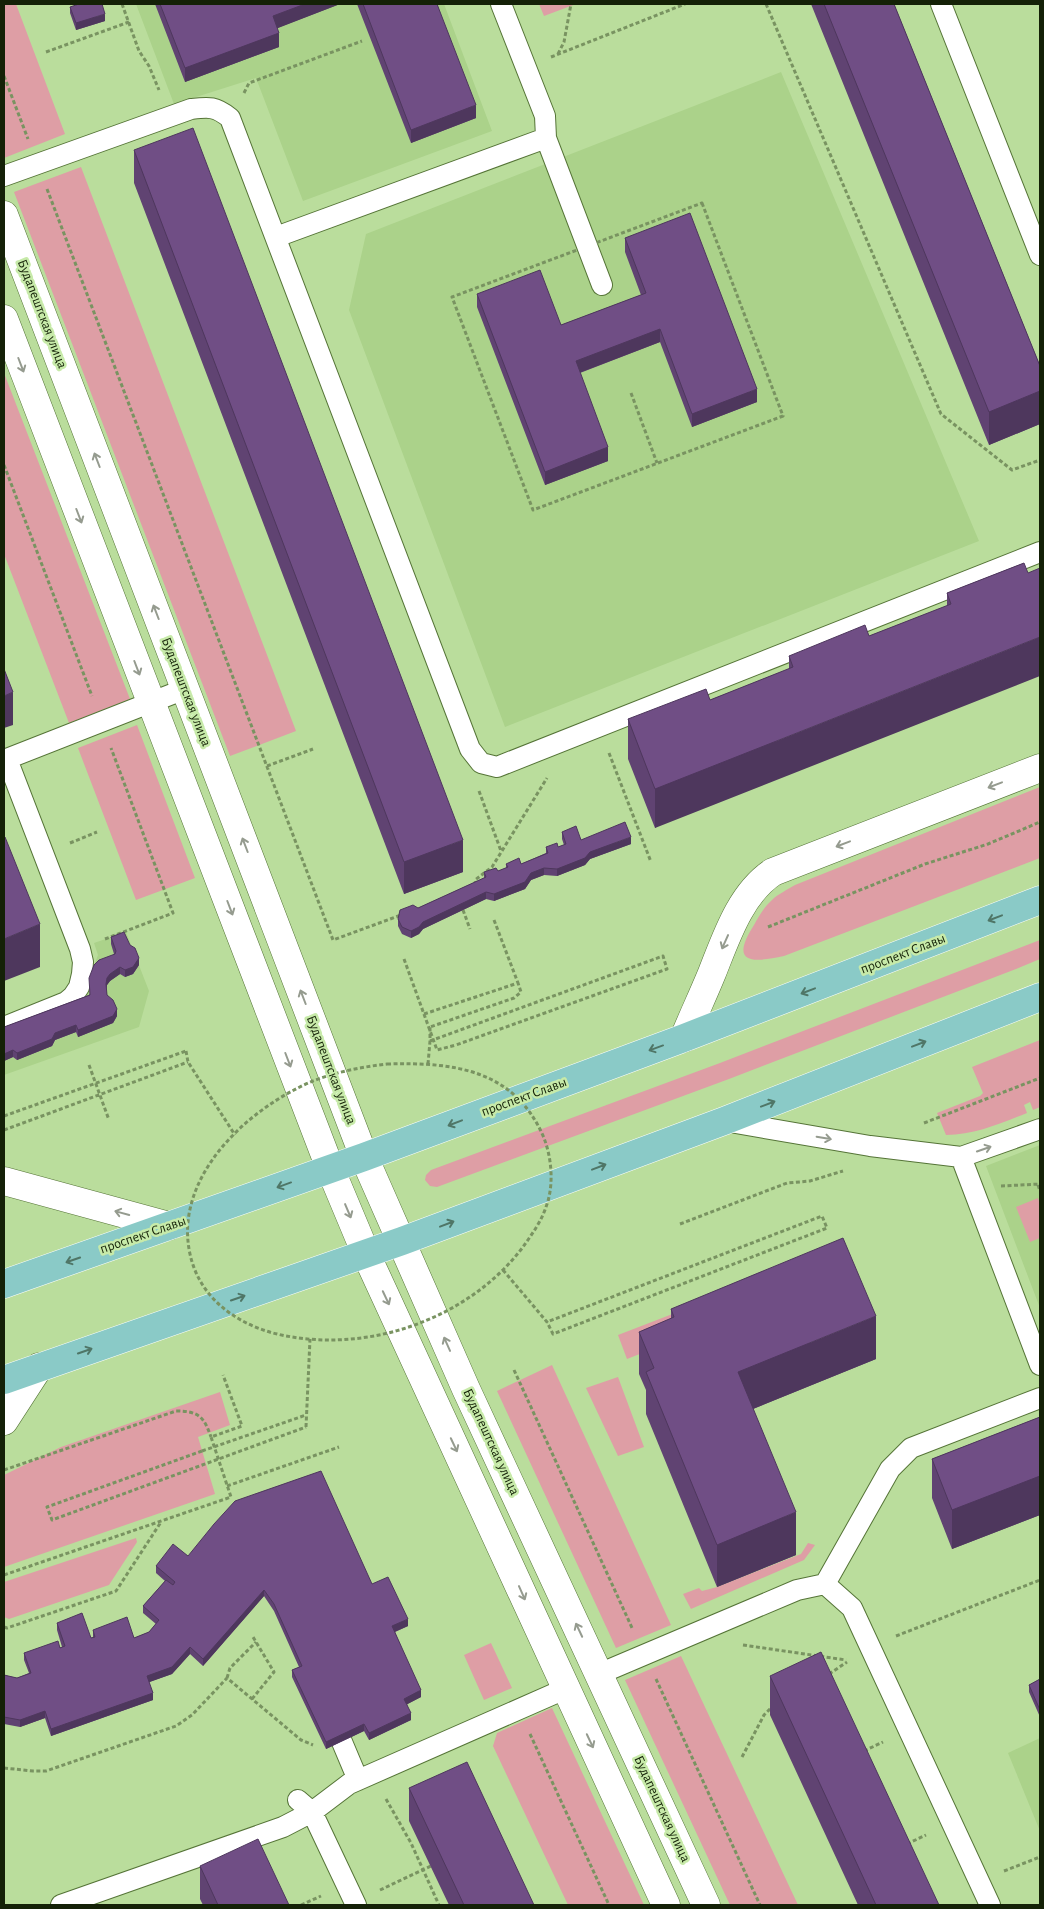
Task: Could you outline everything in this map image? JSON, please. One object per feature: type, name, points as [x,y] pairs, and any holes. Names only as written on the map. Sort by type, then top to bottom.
[{"type":"main road","name":"проспект Славы","points":[[4,1284],[364,1157],[684,1038],[1040,900]]},
{"type":"main road","points":[[4,1380],[402,1241],[724,1121],[1040,997]]},
{"type":"street","name":"Будапештская улица","points":[[4,215],[364,1157],[466,1389],[706,1905]]},
{"type":"street","points":[[4,319],[330,1168],[366,1254],[666,1905]]},
{"type":"street","points":[[684,1038],[726,939],[749,894],[762,879],[772,872],[1040,768]]},
{"type":"street","points":[[4,1181],[169,1226]]},
{"type":"street","points":[[4,1421],[39,1367]]},
{"type":"lane","points":[[501,4],[545,116],[546,138],[602,285]]},
{"type":"lane","points":[[941,4],[1040,255]]},
{"type":"lane","points":[[4,176],[191,109],[207,107],[219,109],[230,118],[470,749],[481,763],[497,767],[1040,552]]},
{"type":"lane","points":[[276,237],[546,138]]},
{"type":"lane","points":[[4,1027],[66,1002],[79,987],[82,962],[80,949],[6,760],[185,689]]},
{"type":"lane","points":[[724,1121],[870,1146],[961,1157],[1039,1133]]},
{"type":"lane","points":[[961,1157],[1040,1365]]},
{"type":"lane","points":[[599,1674],[797,1590],[825,1584],[890,1469],[911,1448],[1040,1398]]},
{"type":"lane","points":[[825,1584],[852,1608],[990,1905]]},
{"type":"lane","points":[[61,1905],[283,1827],[305,1806],[349,1784],[565,1689]]},
{"type":"lane","points":[[342,1742],[366,1777]]},
{"type":"lane","points":[[305,1806],[355,1904]]},
{"type":"path","points":[[122,4],[139,51],[149,66],[170,116]]},
{"type":"path","points":[[558,54],[564,42],[570,4]]},
{"type":"path","points":[[549,58],[685,4]]},
{"type":"path","points":[[766,4],[941,414],[1012,470],[1040,460]]},
{"type":"path","points":[[46,52],[129,22]]},
{"type":"path","points":[[230,118],[249,83],[362,41]]},
{"type":"path","points":[[4,76],[31,147]]},
{"type":"path","points":[[44,181],[333,940],[404,914]]},
{"type":"path","points":[[702,203],[783,416],[657,463],[533,510],[452,297],[702,203]]},
{"type":"path","points":[[631,393],[657,463]]},
{"type":"path","points":[[4,465],[94,702]]},
{"type":"path","points":[[599,727],[650,862]]},
{"type":"path","points":[[470,888],[476,886],[475,880],[492,867],[560,757],[556,744]]},
{"type":"path","points":[[111,746],[173,914],[133,928]]},
{"type":"path","points":[[267,766],[312,749]]},
{"type":"path","points":[[481,763],[478,788],[502,851]]},
{"type":"path","points":[[726,939],[759,930],[925,864],[988,844],[1040,822]]},
{"type":"path","points":[[463,910],[470,929]]},
{"type":"path","points":[[428,1064],[430,1027],[514,998],[521,992],[494,920]]},
{"type":"path","points":[[404,959],[424,1014],[437,1050],[456,1045],[667,969],[663,956],[430,1041]]},
{"type":"path","points":[[424,1014],[518,983]]},
{"type":"path","points":[[4,1116],[186,1051],[188,1062],[235,1135]]},
{"type":"path","points":[[4,1130],[188,1062]]},
{"type":"path","points":[[387,1064],[428,1064],[470,1070],[490,1078],[505,1086],[530,1111],[546,1143],[550,1157],[551,1173],[547,1205],[531,1235],[503,1270],[478,1291],[454,1307],[418,1324],[369,1337],[310,1339],[270,1332],[233,1317],[207,1292],[192,1263],[186,1229],[188,1210],[194,1191],[205,1170],[235,1135],[272,1105],[313,1081],[363,1067],[387,1064]]},
{"type":"path","points":[[89,1065],[109,1120]]},
{"type":"path","points":[[973,1187],[1039,1185],[1040,1191]]},
{"type":"path","points":[[503,1270],[547,1322],[553,1334],[827,1228],[822,1216],[547,1322]]},
{"type":"path","points":[[306,1415],[48,1507],[52,1520],[306,1427],[310,1339]]},
{"type":"path","points":[[514,1370],[635,1634]]},
{"type":"path","points":[[211,1438],[242,1426],[223,1375]]},
{"type":"path","points":[[4,1470],[176,1411],[189,1411],[200,1416],[206,1422],[231,1497],[4,1575]]},
{"type":"path","points":[[227,1486],[339,1447]]},
{"type":"path","points":[[4,1627],[7,1628],[116,1591],[161,1522]]},
{"type":"path","points":[[870,1645],[1040,1580]]},
{"type":"path","points":[[708,1628],[719,1641],[849,1661],[825,1676]]},
{"type":"path","points":[[252,1699],[274,1672],[253,1637]]},
{"type":"path","points":[[4,1768],[46,1771],[176,1726],[192,1715],[227,1678],[230,1668],[256,1642]]},
{"type":"path","points":[[654,1675],[760,1905]]},
{"type":"path","points":[[227,1678],[301,1740],[317,1747]]},
{"type":"path","points":[[742,1757],[764,1715],[770,1708],[777,1705]]},
{"type":"path","points":[[528,1728],[609,1905]]},
{"type":"path","points":[[860,1753],[909,1730]]},
{"type":"path","points":[[366,1777],[401,1823],[440,1905]]},
{"type":"path","points":[[903,1846],[952,1823]]},
{"type":"path","points":[[979,1881],[1040,1857]]},
{"type":"path","points":[[355,1904],[431,1866]]},
{"type":"shaded area","points":[[4,4],[16,4],[65,134],[4,158]]},
{"type":"shaded area","points":[[136,4],[444,4],[492,131],[303,201],[256,78],[174,104]]},
{"type":"shaded area","points":[[539,4],[576,4],[544,16]]},
{"type":"shaded area","points":[[781,72],[979,541],[505,727],[349,310],[366,234]]},
{"type":"shaded area","points":[[81,167],[296,731],[230,756],[14,192]]},
{"type":"shaded area","points":[[4,373],[130,699],[69,723],[4,554]]},
{"type":"shaded area","points":[[137,725],[195,878],[136,900],[78,748]]},
{"type":"shaded area","points":[[1040,787],[1040,858],[784,956],[754,960],[744,954],[747,938],[764,909],[777,896],[795,885]]},
{"type":"shaded area","points":[[126,932],[149,991],[139,1027],[4,1075],[4,1036],[78,1007],[98,955],[94,943]]},
{"type":"shaded area","points":[[1040,940],[1040,959],[1016,969],[729,1079],[437,1187],[430,1186],[425,1180],[426,1175],[431,1170],[720,1063]]},
{"type":"shaded area","points":[[1040,1040],[1040,1107],[1033,1110],[1030,1102],[1024,1105],[1027,1113],[978,1131],[946,1135],[937,1113],[980,1096],[983,1093],[972,1067]]},
{"type":"shaded area","points":[[1040,1145],[1040,1308],[986,1166]]},
{"type":"shaded area","points":[[1038,1198],[1040,1205],[1040,1238],[1030,1242],[1016,1207]]},
{"type":"shaded area","points":[[688,1308],[655,1348],[627,1359],[618,1335]]},
{"type":"shaded area","points":[[552,1365],[671,1625],[616,1648],[497,1391]]},
{"type":"shaded area","points":[[618,1377],[644,1447],[618,1456],[586,1388]]},
{"type":"shaded area","points":[[220,1392],[230,1425],[198,1437],[215,1494],[4,1567],[4,1475],[61,1447]]},
{"type":"shaded area","points":[[136,1538],[137,1542],[109,1585],[9,1619],[4,1617],[4,1582]]},
{"type":"shaded area","points":[[808,1543],[815,1545],[804,1560],[691,1609],[683,1594],[699,1588],[702,1591],[717,1587],[801,1554]]},
{"type":"shaded area","points":[[491,1643],[512,1688],[484,1700],[464,1655]]},
{"type":"shaded area","points":[[681,1656],[798,1905],[730,1905],[625,1680]]},
{"type":"shaded area","points":[[552,1708],[644,1905],[568,1905],[493,1746],[497,1733]]},
{"type":"shaded area","points":[[1040,1738],[1040,1831],[1008,1753]]},
{"type":"building","points":[[79,4],[102,4],[105,14],[76,23],[70,7]]},
{"type":"building","points":[[160,4],[305,4],[273,16],[279,33],[185,68]]},
{"type":"building","points":[[363,4],[437,4],[476,105],[411,130]]},
{"type":"building","points":[[824,4],[894,4],[1040,366],[1040,391],[989,412]]},
{"type":"building","points":[[193,128],[463,840],[404,862],[134,150]]},
{"type":"building","points":[[690,213],[757,389],[692,414],[660,329],[576,361],[608,447],[545,472],[477,294],[540,270],[561,325],[646,293],[625,238]]},
{"type":"building","points":[[1024,563],[1028,573],[1040,568],[1040,637],[655,789],[628,719],[706,689],[710,700],[793,667],[789,656],[865,625],[869,636],[951,604],[947,593]]},
{"type":"building","points":[[4,669],[13,692],[4,696]]},
{"type":"building","points":[[625,822],[631,837],[590,852],[585,858],[557,869],[544,868],[531,873],[525,882],[494,894],[486,892],[423,922],[419,927],[411,931],[402,927],[398,919],[400,910],[413,905],[418,908],[486,877],[484,872],[496,868],[498,871],[508,867],[506,864],[519,858],[521,864],[548,853],[546,847],[557,843],[558,847],[566,844],[562,832],[576,826],[581,840]]},
{"type":"building","points":[[4,838],[40,924],[4,939]]},
{"type":"building","points":[[124,932],[130,945],[135,948],[139,958],[133,967],[125,970],[120,967],[107,978],[107,995],[113,1000],[117,1009],[113,1016],[78,1030],[76,1025],[55,1033],[52,1039],[17,1053],[13,1050],[4,1054],[4,1027],[90,995],[89,978],[94,965],[99,960],[115,954],[116,951],[111,937]]},
{"type":"building","points":[[843,1238],[876,1316],[738,1372],[796,1512],[717,1545],[646,1372],[654,1368],[639,1332],[674,1317],[671,1309]]},
{"type":"building","points":[[1040,1417],[1040,1476],[952,1510],[932,1459]]},
{"type":"building","points":[[321,1471],[372,1584],[388,1577],[408,1619],[392,1626],[421,1690],[404,1699],[411,1713],[369,1733],[364,1724],[326,1742],[292,1670],[302,1666],[274,1604],[264,1590],[203,1659],[190,1647],[172,1667],[147,1676],[153,1693],[51,1729],[45,1711],[20,1720],[4,1717],[4,1675],[17,1678],[31,1673],[24,1653],[58,1641],[60,1648],[65,1646],[57,1623],[82,1613],[91,1638],[95,1637],[93,1630],[127,1617],[134,1638],[149,1632],[159,1620],[143,1606],[166,1580],[173,1585],[175,1582],[156,1566],[173,1544],[188,1556],[235,1501]]},
{"type":"building","points":[[821,1652],[939,1905],[876,1905],[770,1676]]},
{"type":"building","points":[[1040,1679],[1040,1710],[1029,1685]]},
{"type":"building","points":[[467,1762],[534,1905],[464,1905],[409,1788]]},
{"type":"building","points":[[258,1839],[289,1905],[218,1905],[200,1866]]}]
